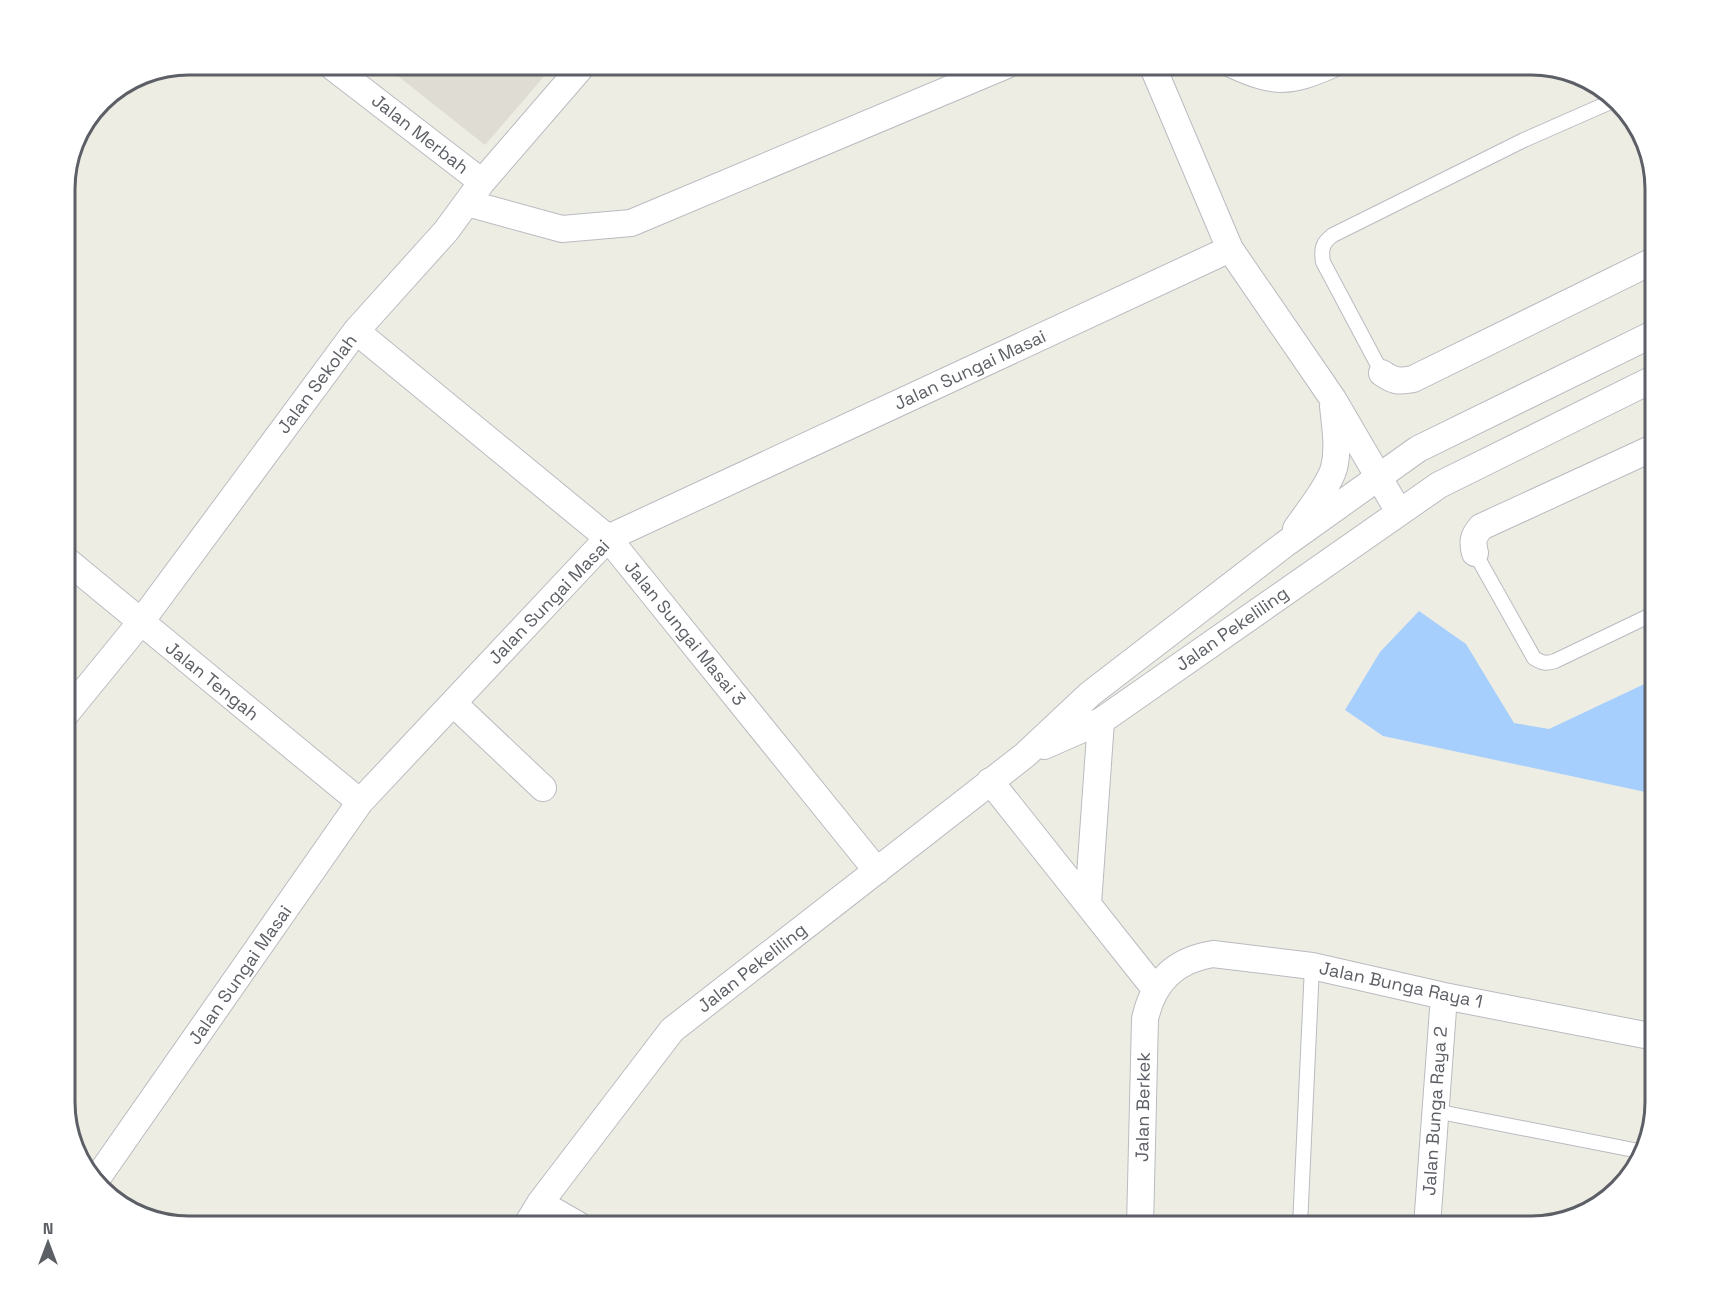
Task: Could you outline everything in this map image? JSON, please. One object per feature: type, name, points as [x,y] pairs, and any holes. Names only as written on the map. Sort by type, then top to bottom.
[{"type":"street","name":"Jalan Merbah","points":[[344,75],[482,182]]},
{"type":"street","name":"Jalan Sekolah","points":[[75,703],[140,623],[356,331],[446,231],[482,182],[573,75]]},
{"type":"street","points":[[467,203],[562,230],[631,223],[981,75]]},
{"type":"street","points":[[1157,75],[1230,249],[1333,399],[1399,512]]},
{"type":"street","points":[[1255,75],[1275,79],[1307,75]]},
{"type":"street","name":"Jalan Sungai Masai","points":[[100,1174],[360,802],[608,538],[1230,249]]},
{"type":"street","points":[[1382,373],[1391,380],[1400,382],[1413,379],[1645,265]]},
{"type":"street","name":"Jalan Sungai Masai 3","points":[[356,331],[608,538],[877,871]]},
{"type":"street","name":"Jalan Pekeliling","points":[[532,1216],[672,1030],[1025,755],[1090,694],[1285,544],[1418,449],[1645,338]]},
{"type":"street","name":"Jalan Pekeliling","points":[[1025,755],[1101,721],[1439,485],[1645,383]]},
{"type":"street","points":[[1285,544],[1328,482],[1334,469],[1336,439],[1333,399]]},
{"type":"street","points":[[1475,553],[1472,543],[1481,527],[1645,452]]},
{"type":"street","name":"Jalan Tengah","points":[[75,568],[360,802]]},
{"type":"street","points":[[453,703],[543,788]]},
{"type":"street","points":[[1088,904],[1101,721]]},
{"type":"street","points":[[990,781],[1155,989]]},
{"type":"street","name":"Jalan Bunga Raya 1","points":[[1155,989],[1169,972],[1185,961],[1213,954],[1312,966],[1444,996],[1645,1035]]},
{"type":"street","name":"Jalan Berkek","points":[[1140,1216],[1145,1019],[1148,1004],[1155,989]]},
{"type":"street","name":"Jalan Bunga Raya 2","points":[[1428,1216],[1444,996]]},
{"type":"street","points":[[540,1203],[562,1216]]},
{"type":"lane","points":[[1382,373],[1323,261],[1321,250],[1325,241],[1524,140],[1606,104]]},
{"type":"lane","points":[[1475,553],[1534,657],[1541,663],[1548,664],[1555,661],[1645,618]]},
{"type":"lane","points":[[1301,1216],[1312,966]]},
{"type":"lane","points":[[1435,1111],[1634,1150]]},
{"type":"shaded area","points":[[397,75],[545,75],[485,145]]},
{"type":"water","points":[[1419,611],[1466,644],[1514,723],[1549,729],[1645,684],[1645,792],[1383,736],[1345,710],[1380,652]]}]
